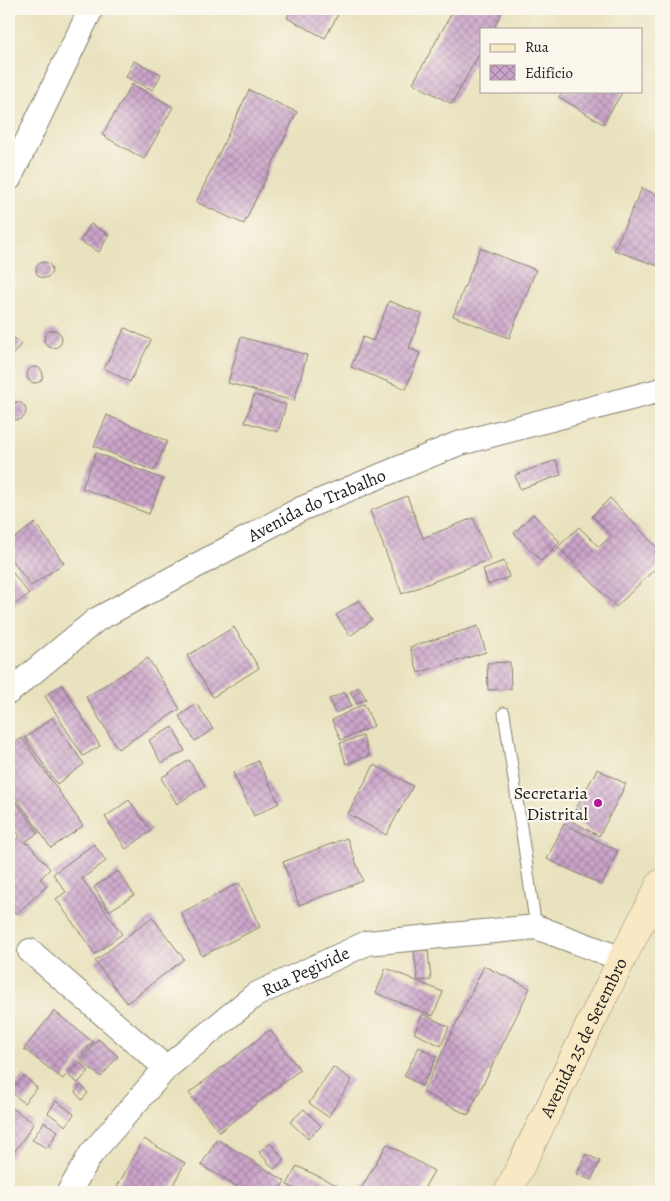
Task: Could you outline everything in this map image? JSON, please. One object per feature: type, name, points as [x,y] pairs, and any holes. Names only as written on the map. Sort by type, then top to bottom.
[{"type":"street","points":[[9,179],[91,9]]},
{"type":"street","name":"Avenida do Trabalho","points":[[9,692],[96,620],[302,509],[457,444],[661,390]]},
{"type":"street","name":"Avenida 25 de Setembro","points":[[508,1192],[622,959],[660,889]]},
{"type":"street","name":"Rua Pegivide","points":[[69,1192],[91,1154],[166,1068],[255,995],[367,943],[536,927],[622,959]]},
{"type":"street","points":[[30,951],[166,1068]]},
{"type":"lane","points":[[504,713],[536,927]]},
{"type":"building","points":[[291,9],[341,9],[325,38],[287,18]]},
{"type":"building","points":[[454,9],[504,9],[494,28],[480,28],[480,52],[452,104],[413,83]]},
{"type":"building","points":[[134,61],[161,74],[153,90],[126,77]]},
{"type":"building","points":[[132,84],[173,107],[144,159],[102,135]]},
{"type":"building","points":[[249,90],[297,112],[244,224],[196,202]]},
{"type":"building","points":[[562,92],[622,92],[603,124],[559,97]]},
{"type":"building","points":[[661,182],[661,267],[614,250],[642,188],[657,195]]},
{"type":"building","points":[[91,224],[109,235],[99,252],[80,241]]},
{"type":"building","points":[[480,248],[536,270],[509,338],[453,316]]},
{"type":"building","points":[[41,262],[47,262],[52,267],[50,276],[41,278],[36,273],[36,267]]},
{"type":"building","points":[[389,301],[422,314],[409,348],[420,353],[406,389],[351,367],[363,337],[373,341]]},
{"type":"building","points":[[125,328],[151,340],[130,382],[104,368]]},
{"type":"building","points":[[53,330],[59,333],[62,339],[59,345],[53,348],[47,345],[44,339],[47,333]]},
{"type":"building","points":[[9,334],[21,344],[9,359]]},
{"type":"building","points":[[241,337],[307,355],[294,401],[228,383]]},
{"type":"building","points":[[32,367],[38,367],[43,372],[41,381],[32,383],[27,378],[27,372]]},
{"type":"building","points":[[254,395],[286,405],[278,432],[245,422]]},
{"type":"building","points":[[17,402],[23,405],[26,411],[23,417],[17,420],[11,417],[8,411],[11,405]]},
{"type":"building","points":[[107,415],[167,441],[154,471],[94,446]]},
{"type":"building","points":[[96,453],[163,479],[149,514],[82,488]]},
{"type":"building","points":[[556,460],[561,475],[520,489],[515,475]]},
{"type":"building","points":[[407,496],[423,538],[473,518],[490,559],[402,594],[370,511]]},
{"type":"building","points":[[610,498],[661,552],[661,563],[616,607],[558,547],[579,527],[599,547],[611,536],[592,516]]},
{"type":"building","points":[[533,514],[560,542],[541,561],[514,533]]},
{"type":"building","points":[[35,523],[64,563],[31,586],[9,556],[9,542]]},
{"type":"building","points":[[504,561],[509,577],[488,585],[483,569]]},
{"type":"building","points":[[9,568],[29,594],[9,609]]},
{"type":"building","points":[[359,600],[372,620],[350,636],[336,615]]},
{"type":"building","points":[[478,626],[486,652],[418,673],[410,647]]},
{"type":"building","points":[[234,627],[259,668],[213,697],[187,656]]},
{"type":"building","points":[[148,658],[180,709],[118,749],[86,697]]},
{"type":"building","points":[[510,662],[511,689],[488,690],[487,663]]},
{"type":"building","points":[[62,685],[100,746],[83,756],[45,696]]},
{"type":"building","points":[[359,687],[366,699],[357,704],[350,692]]},
{"type":"building","points":[[345,692],[352,706],[335,713],[329,699]]},
{"type":"building","points":[[197,704],[213,729],[195,741],[179,716]]},
{"type":"building","points":[[364,704],[374,726],[341,740],[332,720]]},
{"type":"building","points":[[52,718],[84,764],[57,784],[25,738]]},
{"type":"building","points":[[173,727],[185,751],[161,763],[149,740]]},
{"type":"building","points":[[363,736],[369,756],[346,764],[340,743]]},
{"type":"building","points":[[22,738],[83,826],[51,848],[9,787],[9,747]]},
{"type":"building","points":[[189,760],[205,786],[177,804],[161,778]]},
{"type":"building","points":[[258,761],[279,803],[254,816],[233,773]]},
{"type":"building","points":[[374,765],[413,786],[386,835],[348,814]]},
{"type":"building","points":[[597,769],[626,784],[599,836],[570,820]]},
{"type":"building","points":[[9,791],[38,833],[25,842],[26,844],[28,843],[50,869],[40,879],[47,886],[16,914],[9,906],[9,846],[20,836],[9,821]]},
{"type":"building","points":[[129,800],[151,831],[126,849],[105,817]]},
{"type":"building","points":[[564,824],[618,851],[602,885],[547,859]]},
{"type":"building","points":[[347,838],[363,881],[299,905],[283,862]]},
{"type":"building","points":[[94,844],[106,861],[82,879],[122,934],[95,954],[56,899],[66,892],[53,874]]},
{"type":"building","points":[[118,871],[134,895],[109,911],[94,887]]},
{"type":"building","points":[[239,883],[260,927],[202,956],[181,913]]},
{"type":"building","points":[[152,917],[184,959],[127,1003],[95,961]]},
{"type":"building","points":[[428,950],[431,980],[418,981],[414,951]]},
{"type":"building","points":[[484,966],[530,988],[468,1115],[423,1092]]},
{"type":"building","points":[[386,968],[443,992],[433,1016],[376,993]]},
{"type":"building","points":[[54,1011],[93,1042],[63,1079],[24,1049]]},
{"type":"building","points":[[423,1014],[449,1027],[441,1046],[414,1033]]},
{"type":"building","points":[[270,1030],[300,1070],[219,1132],[189,1093]]},
{"type":"building","points":[[98,1039],[118,1056],[101,1077],[81,1061]]},
{"type":"building","points":[[419,1047],[437,1057],[422,1086],[404,1076]]},
{"type":"building","points":[[80,1063],[89,1071],[78,1083],[69,1076]]},
{"type":"building","points":[[333,1067],[352,1080],[328,1117],[309,1103]]},
{"type":"building","points":[[24,1076],[37,1088],[24,1103],[10,1091]]},
{"type":"building","points":[[81,1085],[88,1093],[82,1100],[75,1092]]},
{"type":"building","points":[[56,1101],[74,1114],[66,1126],[48,1113]]},
{"type":"building","points":[[9,1106],[34,1123],[9,1160]]},
{"type":"building","points":[[304,1109],[321,1126],[308,1139],[290,1122]]},
{"type":"building","points":[[44,1122],[58,1131],[47,1148],[32,1140]]},
{"type":"building","points":[[144,1139],[185,1163],[169,1192],[114,1192]]},
{"type":"building","points":[[217,1139],[285,1181],[278,1192],[246,1192],[201,1165]]},
{"type":"building","points":[[270,1143],[285,1160],[274,1169],[259,1152]]},
{"type":"building","points":[[387,1144],[434,1171],[422,1192],[359,1192]]},
{"type":"building","points":[[586,1154],[600,1161],[591,1180],[577,1174]]},
{"type":"building","points":[[297,1166],[345,1189],[343,1192],[302,1192],[287,1185]]},
{"type":"railway","points":[[9,19],[14,9]]},
{"type":"place","name":"Secretaria Distrital","points":[[598,803]]}]
